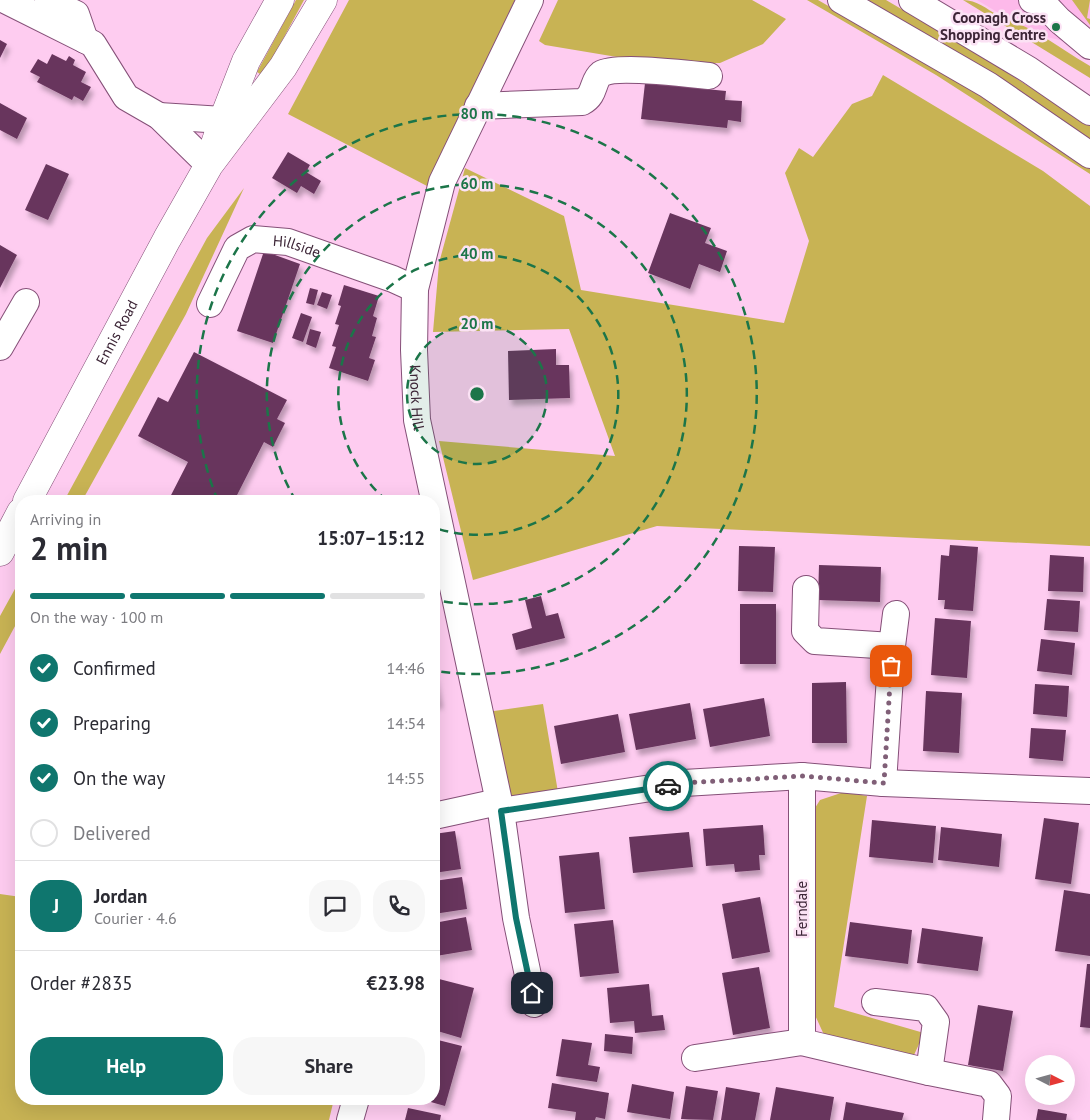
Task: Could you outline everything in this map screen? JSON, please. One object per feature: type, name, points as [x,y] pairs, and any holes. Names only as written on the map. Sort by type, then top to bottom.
[{"type":"main road","name":"Ennis Road","points":[[209,165],[223,120],[246,61],[280,0]]},
{"type":"main road","name":"Ennis Road","points":[[30,495],[209,165],[283,67],[323,0]]},
{"type":"main road","points":[[0,552],[15,523]]},
{"type":"street","points":[[5,0],[93,44],[126,97],[159,116],[209,165]]},
{"type":"street","points":[[48,0],[76,14],[85,40]]},
{"type":"street","name":"Knock Hill","points":[[433,495],[417,420],[414,350],[415,289],[442,182],[530,0]]},
{"type":"street","points":[[841,0],[988,85],[1090,155]]},
{"type":"street","points":[[912,0],[1029,70],[1090,112]]},
{"type":"street","points":[[1032,0],[1042,2],[1066,27],[1090,46]]},
{"type":"street","points":[[478,106],[582,102],[589,99],[599,76],[603,73],[626,70],[709,76]]},
{"type":"street","points":[[159,116],[223,120]]},
{"type":"street","name":"Hillside","points":[[210,304],[237,248],[252,239],[288,242],[393,279],[415,289]]},
{"type":"street","points":[[0,348],[26,302]]},
{"type":"street","name":"Knock Hill","points":[[440,529],[499,807]]},
{"type":"street","points":[[806,589],[805,631],[814,641],[892,646]]},
{"type":"street","points":[[884,783],[892,646],[896,614]]},
{"type":"street","points":[[440,815],[684,783],[802,776],[884,783],[1090,791]]},
{"type":"street","name":"Ferndale","points":[[802,776],[802,1042]]},
{"type":"street","points":[[499,807],[516,918],[534,1004]]},
{"type":"street","points":[[875,1002],[926,1008],[936,1022],[930,1072]]},
{"type":"street","points":[[695,1058],[802,1042],[989,1084],[998,1096],[996,1120]]},
{"type":"street","points":[[350,1120],[354,1105]]},
{"type":"shaded area","points":[[296,0],[304,0],[263,76],[257,72]]},
{"type":"shaded area","points":[[349,0],[515,0],[427,186],[288,114]]},
{"type":"shaded area","points":[[558,0],[752,0],[786,19],[763,44],[720,63],[659,64],[545,45],[539,41]]},
{"type":"shaded area","points":[[807,0],[818,0],[934,67],[1015,117],[1090,168],[1090,174],[936,75]]},
{"type":"shaded area","points":[[868,0],[886,0],[983,57],[1090,126],[1090,139],[993,74]]},
{"type":"shaded area","points":[[963,0],[977,3],[1044,37],[1090,66],[1090,78]]},
{"type":"shaded area","name":"Coonagh Cross Shopping Centre","points":[[977,0],[1090,0],[1090,42],[1068,42],[1034,34]]},
{"type":"shaded area","points":[[1072,0],[1090,0],[1087,18],[1090,19],[1090,25]]},
{"type":"shaded area","points":[[883,75],[1043,171],[1090,206],[1090,546],[657,526],[473,580],[439,441],[615,456],[569,329],[433,332],[439,263],[465,168],[564,216],[581,290],[784,323],[809,241],[785,173],[799,148],[813,157],[852,104],[872,96]]},
{"type":"shaded area","points":[[244,188],[186,314],[85,495],[67,495],[207,238]]},
{"type":"shaded area","points":[[15,589],[15,626],[0,654],[0,616]]},
{"type":"shaded area","points":[[543,704],[558,792],[523,801],[506,794],[487,712]]},
{"type":"shaded area","points":[[844,792],[867,796],[834,1007],[924,1033],[914,1055],[825,1037],[814,1013],[810,816],[820,800]]},
{"type":"shaded area","points":[[0,894],[15,896],[15,1105],[333,1105],[329,1120],[0,1120]]},
{"type":"building","points":[[0,40],[7,44],[0,58]]},
{"type":"building","points":[[52,54],[66,61],[69,56],[75,60],[73,65],[86,72],[81,82],[91,87],[83,101],[74,96],[72,100],[37,82],[40,77],[30,72],[38,59],[47,64]]},
{"type":"building","points":[[645,83],[726,91],[725,100],[742,101],[741,122],[728,120],[727,128],[641,119]]},
{"type":"building","points":[[0,103],[27,118],[17,139],[0,130]]},
{"type":"building","points":[[288,152],[310,165],[306,172],[321,181],[314,194],[301,186],[297,193],[272,178]]},
{"type":"building","points":[[46,164],[69,174],[48,220],[25,210]]},
{"type":"building","points":[[670,213],[711,228],[705,243],[727,251],[720,272],[699,264],[690,289],[648,273]]},
{"type":"building","points":[[0,245],[17,255],[0,288]]},
{"type":"building","points":[[264,251],[300,264],[273,343],[237,331]]},
{"type":"building","points":[[344,285],[379,296],[373,316],[377,318],[372,336],[376,337],[369,358],[375,360],[368,381],[329,368],[336,347],[332,346],[339,325],[335,324],[341,306],[338,305]]},
{"type":"building","points":[[310,288],[318,290],[314,305],[306,303]]},
{"type":"building","points":[[322,292],[332,295],[327,309],[317,305]]},
{"type":"building","points":[[301,313],[312,317],[303,342],[292,338]]},
{"type":"building","points":[[310,329],[321,332],[316,348],[306,344]]},
{"type":"building","points":[[556,349],[556,365],[569,365],[570,398],[509,400],[508,351]]},
{"type":"building","points":[[194,352],[287,400],[277,419],[285,423],[273,447],[264,442],[237,495],[171,495],[188,462],[138,436],[158,397],[168,402]]},
{"type":"building","points":[[950,545],[978,547],[973,611],[944,609],[945,600],[938,600],[941,555],[949,556]]},
{"type":"building","points":[[739,546],[775,547],[773,592],[738,591]]},
{"type":"building","points":[[1050,555],[1084,557],[1083,592],[1048,591]]},
{"type":"building","points":[[819,565],[881,567],[880,602],[818,600]]},
{"type":"building","points":[[541,596],[546,616],[558,613],[565,638],[516,650],[512,634],[532,628],[525,600]]},
{"type":"building","points":[[1047,599],[1080,601],[1078,632],[1044,630]]},
{"type":"building","points":[[740,604],[776,604],[776,664],[740,664]]},
{"type":"building","points":[[935,618],[971,621],[967,678],[931,675]]},
{"type":"building","points":[[1041,639],[1075,643],[1072,675],[1037,671]]},
{"type":"building","points":[[846,682],[847,743],[812,743],[812,683]]},
{"type":"building","points":[[1035,684],[1069,686],[1067,717],[1033,714]]},
{"type":"building","points":[[926,691],[962,693],[959,753],[923,751]]},
{"type":"building","points":[[764,698],[770,736],[710,747],[703,709]]},
{"type":"building","points":[[690,703],[696,739],[636,750],[629,714]]},
{"type":"building","points":[[618,714],[625,752],[561,764],[554,726]]},
{"type":"building","points":[[1031,728],[1066,730],[1063,761],[1029,758]]},
{"type":"building","points":[[1044,818],[1079,823],[1071,884],[1035,879]]},
{"type":"building","points":[[872,820],[936,826],[933,863],[869,857]]},
{"type":"building","points":[[763,825],[765,855],[759,855],[760,870],[735,872],[734,864],[706,866],[703,829]]},
{"type":"building","points":[[941,827],[1002,834],[999,867],[938,860]]},
{"type":"building","points":[[455,831],[461,869],[440,872],[440,833]]},
{"type":"building","points":[[689,832],[693,867],[633,873],[629,837]]},
{"type":"building","points":[[599,852],[605,909],[565,913],[559,856]]},
{"type":"building","points":[[462,877],[467,909],[440,913],[440,880]]},
{"type":"building","points":[[1064,890],[1090,894],[1090,956],[1055,951]]},
{"type":"building","points":[[760,897],[770,952],[732,959],[722,904]]},
{"type":"building","points":[[466,917],[472,950],[440,955],[440,922]]},
{"type":"building","points":[[613,920],[619,973],[580,977],[574,924]]},
{"type":"building","points":[[850,922],[912,930],[908,964],[845,956]]},
{"type":"building","points":[[922,928],[983,937],[978,971],[917,963]]},
{"type":"building","points":[[1087,964],[1090,964],[1090,1028],[1080,1027]]},
{"type":"building","points":[[759,967],[770,1028],[733,1035],[722,973]]},
{"type":"building","points":[[440,979],[474,988],[461,1038],[440,1032]]},
{"type":"building","points":[[649,984],[652,1016],[663,1015],[665,1030],[635,1033],[634,1021],[610,1023],[607,988]]},
{"type":"building","points":[[978,1005],[1013,1011],[1003,1071],[968,1065]]},
{"type":"building","points":[[605,1034],[633,1037],[632,1054],[604,1051]]},
{"type":"building","points":[[562,1039],[592,1043],[588,1065],[600,1067],[597,1082],[556,1076]]},
{"type":"building","points":[[440,1040],[462,1046],[445,1106],[440,1105]]},
{"type":"building","points":[[552,1083],[609,1093],[605,1119],[596,1117],[595,1120],[575,1120],[576,1112],[548,1108]]},
{"type":"building","points":[[632,1084],[674,1092],[670,1119],[627,1112]]},
{"type":"building","points":[[686,1086],[718,1091],[713,1120],[681,1119]]},
{"type":"building","points":[[726,1087],[760,1093],[755,1120],[721,1120]]},
{"type":"building","points":[[776,1087],[834,1097],[830,1120],[770,1120]]},
{"type":"building","points":[[846,1102],[904,1113],[902,1120],[843,1120]]},
{"type":"building","points":[[408,1108],[441,1115],[440,1120],[405,1120]]},
{"type":"building","points":[[1038,1109],[1067,1114],[1066,1120],[1036,1120]]},
{"type":"way so far","points":[[668,786],[684,783],[802,776],[884,783],[891,666]]},
{"type":"place","name":"Coonagh Cross Shopping Centre","points":[[1056,27]]},
{"type":"route","points":[[532,993],[516,918],[501,811],[668,786]]}]
